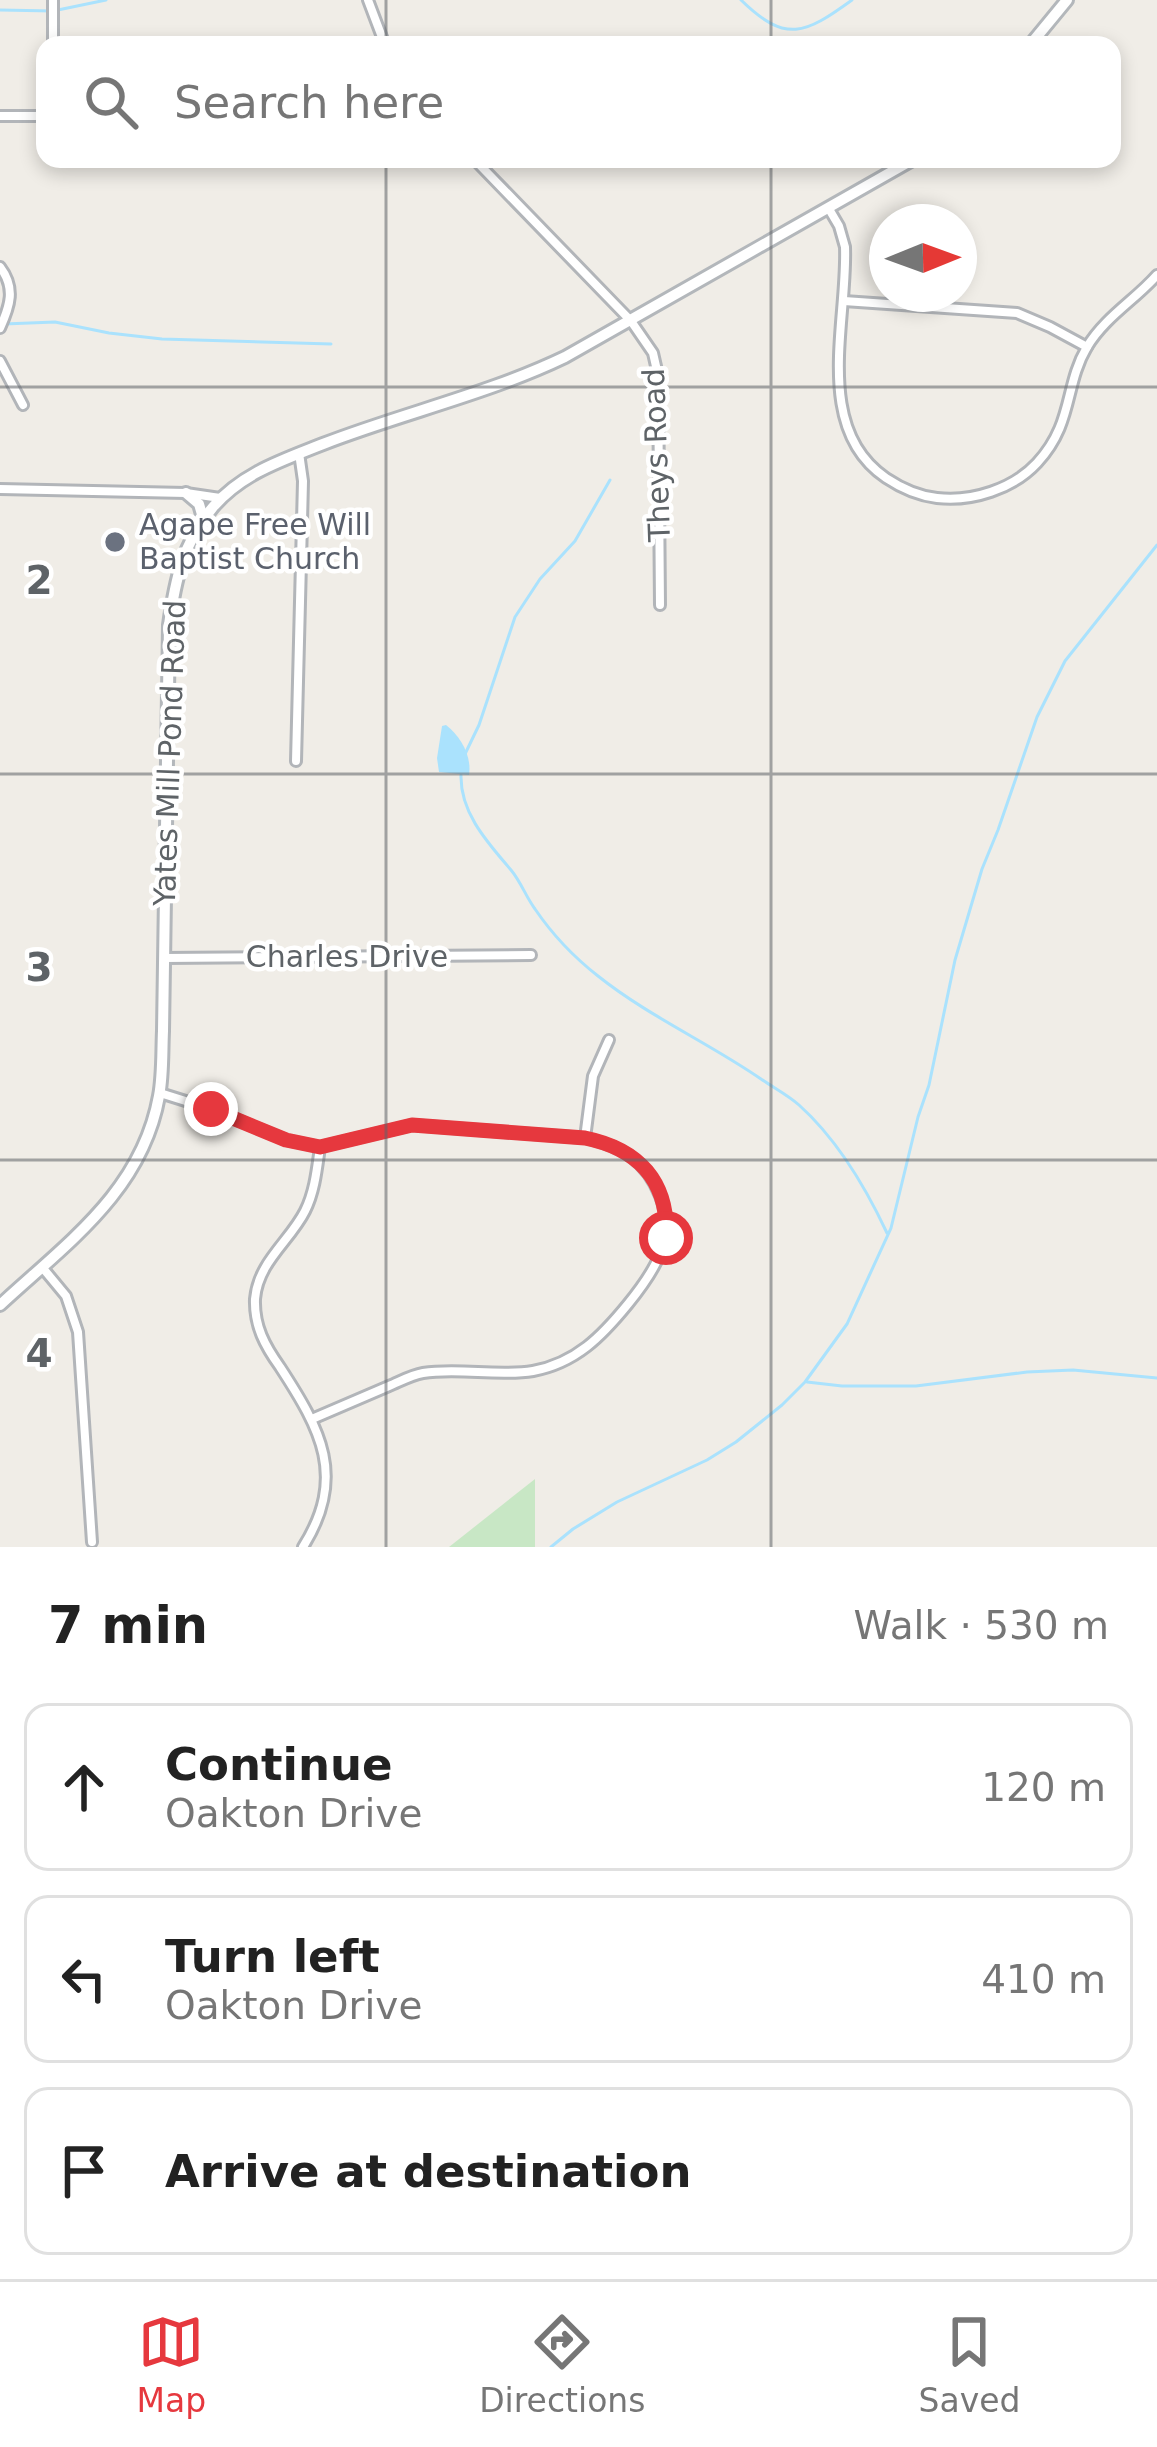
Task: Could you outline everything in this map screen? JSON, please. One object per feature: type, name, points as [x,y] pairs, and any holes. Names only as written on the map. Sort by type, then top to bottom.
[{"type":"street","points":[[53,0],[53,36]]},
{"type":"street","points":[[368,0],[382,36]]},
{"type":"street","points":[[1037,36],[1067,0]]},
{"type":"street","points":[[0,116],[36,116]]},
{"type":"street","name":"Theys Road","points":[[483,168],[631,321],[653,353],[658,375],[660,605]]},
{"type":"street","name":"Yates Mill Pond Road","points":[[0,1306],[102,1210],[126,1181],[143,1148],[160,1093],[169,625],[178,568],[203,518],[249,476],[351,433],[520,377],[565,357],[899,168]]},
{"type":"street","points":[[829,209],[845,247],[839,396],[846,425],[876,470],[925,496],[977,495],[1031,469],[1062,427],[1087,347],[1157,275]]},
{"type":"street","points":[[0,267],[11,296],[0,328]]},
{"type":"street","points":[[844,302],[1017,313],[1087,347]]},
{"type":"street","points":[[0,361],[23,405]]},
{"type":"street","points":[[296,761],[303,481],[299,454]]},
{"type":"street","points":[[0,489],[186,493],[220,498]]},
{"type":"street","points":[[186,493],[200,504],[203,518]]},
{"type":"street","name":"Charles Drive","points":[[164,958],[531,956]]},
{"type":"street","points":[[585,1138],[593,1076],[609,1040]]},
{"type":"street","points":[[160,1093],[286,1140],[320,1147],[412,1125],[585,1138],[621,1149],[646,1169],[660,1196],[667,1222],[655,1269],[607,1330],[582,1352],[550,1367],[514,1373],[421,1373],[312,1418]]},
{"type":"street","points":[[303,1547],[324,1503],[325,1454],[312,1418],[266,1346],[255,1302],[262,1273],[308,1204],[320,1147]]},
{"type":"street","points":[[42,1267],[66,1296],[78,1331],[92,1542]]},
{"type":"green space","points":[[535,1479],[535,1547],[449,1547]]},
{"type":"water","points":[[446,725],[464,747],[469,775],[439,772],[437,758]]},
{"type":"waterway","points":[[0,10],[53,11],[106,0]]},
{"type":"waterway","points":[[741,0],[771,23],[796,29],[821,21],[852,0]]},
{"type":"waterway","points":[[4,324],[55,322],[162,339],[331,344]]},
{"type":"waterway","points":[[465,754],[515,617],[540,579],[575,541],[610,480]]},
{"type":"waterway","points":[[551,1547],[617,1502],[736,1442],[805,1382],[847,1324],[891,1228],[929,1085],[955,960],[1037,717],[1065,661],[1157,545]]},
{"type":"waterway","points":[[461,775],[465,802],[477,827],[564,945],[617,990],[799,1105],[849,1164],[887,1233]]},
{"type":"waterway","points":[[807,1382],[916,1386],[1073,1370],[1157,1378]]},
{"type":"place","name":"Agape Free Will Baptist Church","points":[[115,542]]},
{"type":"route","points":[[211,1109],[286,1140],[320,1147],[412,1125],[607,1142],[635,1158],[654,1180],[665,1208],[666,1238]]}]
